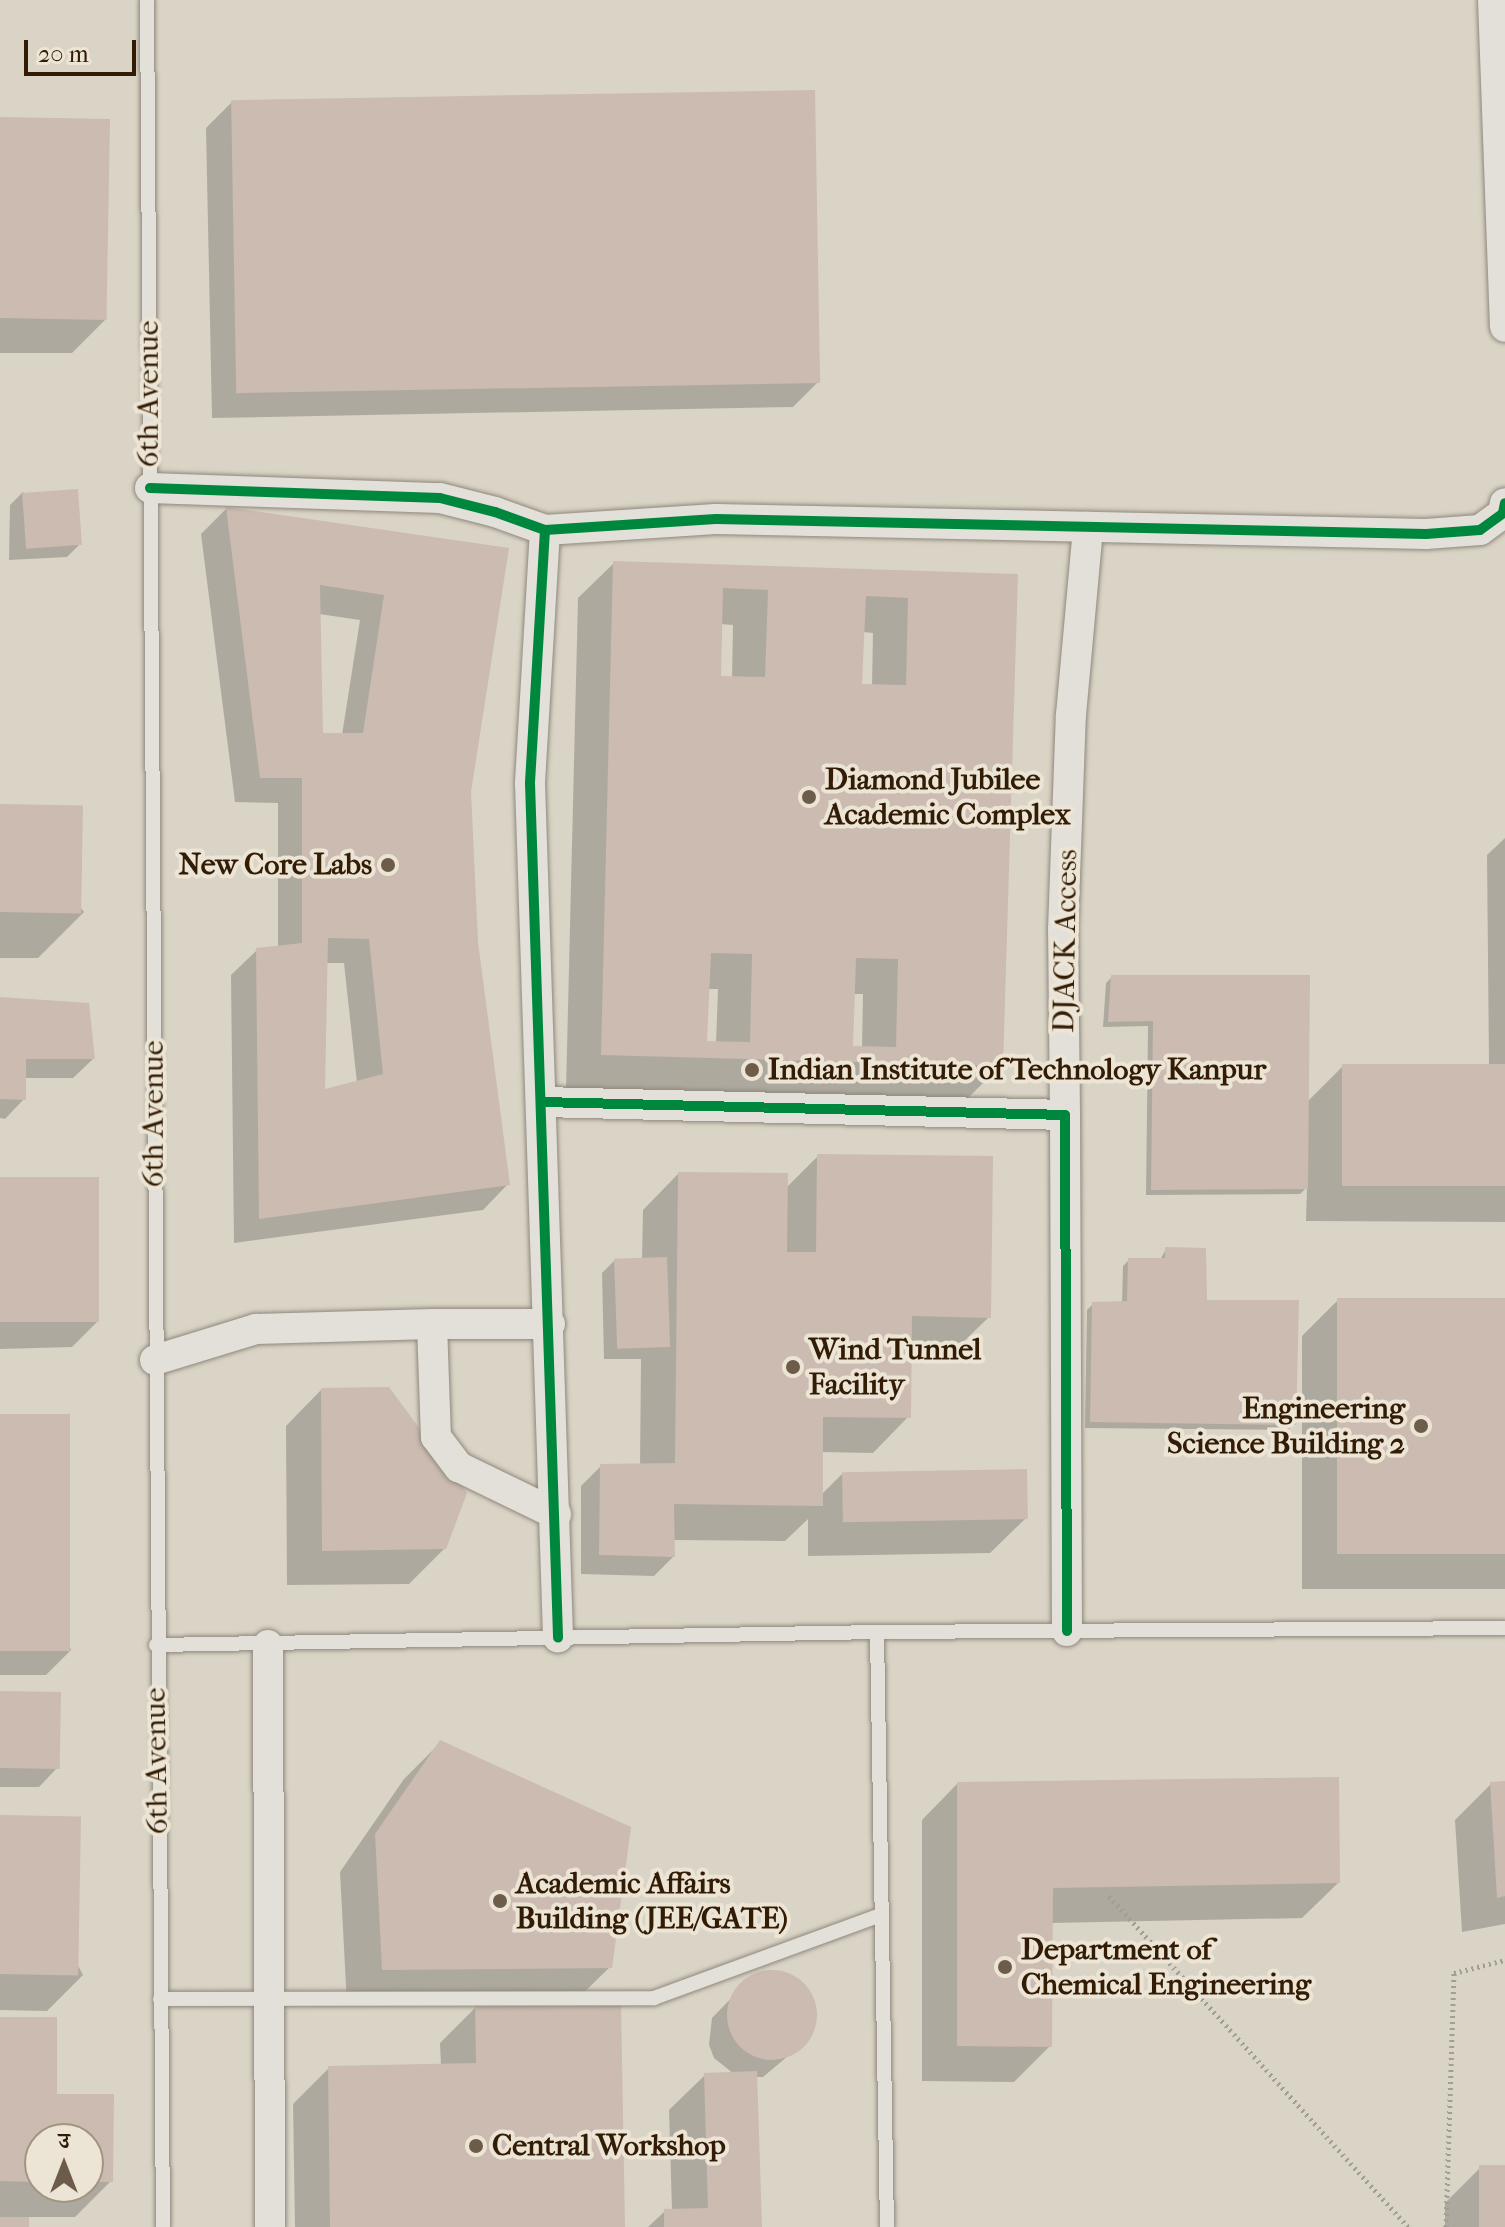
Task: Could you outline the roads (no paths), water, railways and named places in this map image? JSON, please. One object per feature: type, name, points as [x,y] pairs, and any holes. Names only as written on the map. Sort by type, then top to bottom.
[{"type":"street","points":[[1493,0],[1505,327]]},
{"type":"street","points":[[150,488],[440,498],[495,512],[545,530],[716,519],[1426,534],[1480,530],[1503,513],[1505,503]]},
{"type":"street","name":"DJACK Access","points":[[1067,1631],[1063,930],[1071,715],[1088,527]]},
{"type":"street","points":[[545,530],[530,783],[558,1638]]},
{"type":"street","points":[[542,1102],[1065,1115]]},
{"type":"street","points":[[432,1324],[436,1437],[459,1467],[556,1514]]},
{"type":"street","points":[[155,1360],[256,1329],[550,1324]]},
{"type":"street","points":[[268,1645],[270,2227]]},
{"type":"lane","name":"6th Avenue","points":[[147,0],[156,1645],[163,2227]]},
{"type":"lane","points":[[156,1645],[877,1632],[1505,1628]]},
{"type":"lane","points":[[877,1632],[887,2227]]},
{"type":"lane","points":[[160,1999],[654,1998],[881,1915]]},
{"type":"place","name":"Diamond Jubilee Academic Complex","points":[[809,797]]},
{"type":"place","name":"New Core Labs","points":[[388,865]]},
{"type":"place","name":"Indian Institute of Technology Kanpur","points":[[752,1070]]},
{"type":"place","name":"Wind Tunnel Facility","points":[[793,1367]]},
{"type":"place","name":"Engineering Science Building 2","points":[[1421,1426]]},
{"type":"place","name":"Academic Affairs Building (JEE/GATE)","points":[[500,1901]]},
{"type":"place","name":"Department of Chemical Engineering","points":[[1005,1967]]},
{"type":"place","name":"Central Workshop","points":[[476,2146]]}]
